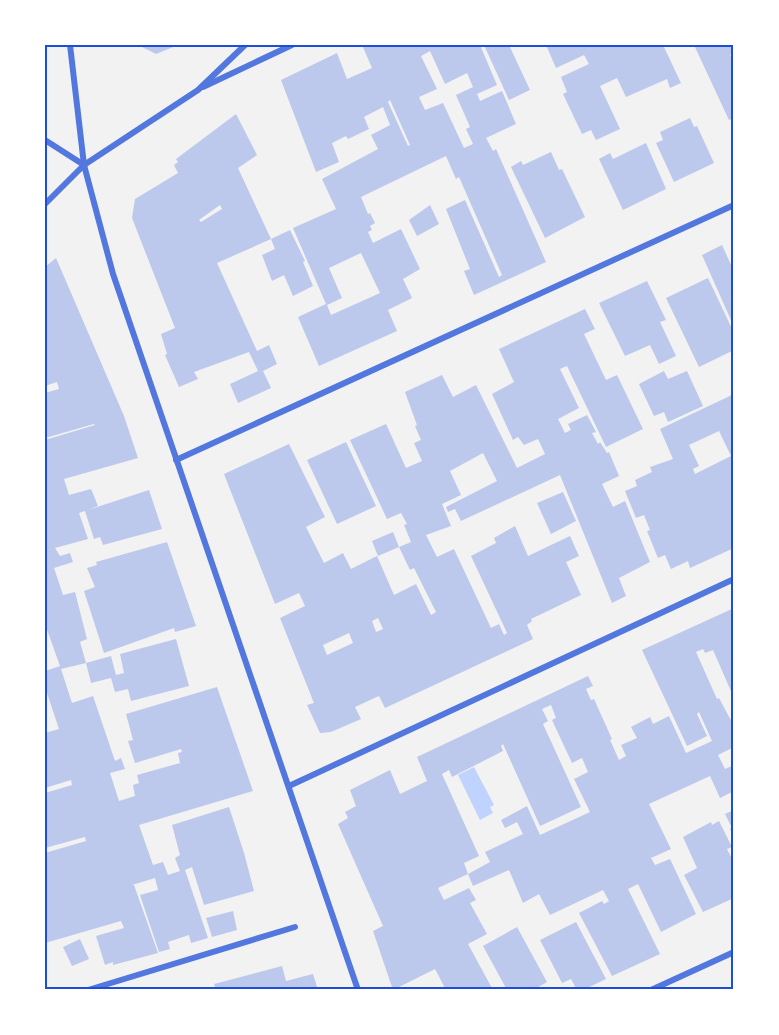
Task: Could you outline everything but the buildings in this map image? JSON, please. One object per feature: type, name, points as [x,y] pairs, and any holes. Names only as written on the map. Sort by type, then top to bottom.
[{"type":"street","points":[[70,45],[84,165],[112,274],[358,990]]},
{"type":"street","points":[[198,90],[245,45]]},
{"type":"street","points":[[45,204],[84,165],[198,90],[292,45]]},
{"type":"street","points":[[45,140],[84,165]]},
{"type":"street","points":[[176,460],[734,205]]},
{"type":"street","points":[[289,786],[734,579]]},
{"type":"street","points":[[88,990],[294,927]]},
{"type":"street","points":[[651,990],[734,952]]},
{"type":"water","points":[[474,767],[494,805],[490,807],[493,813],[480,820],[458,775]]}]
